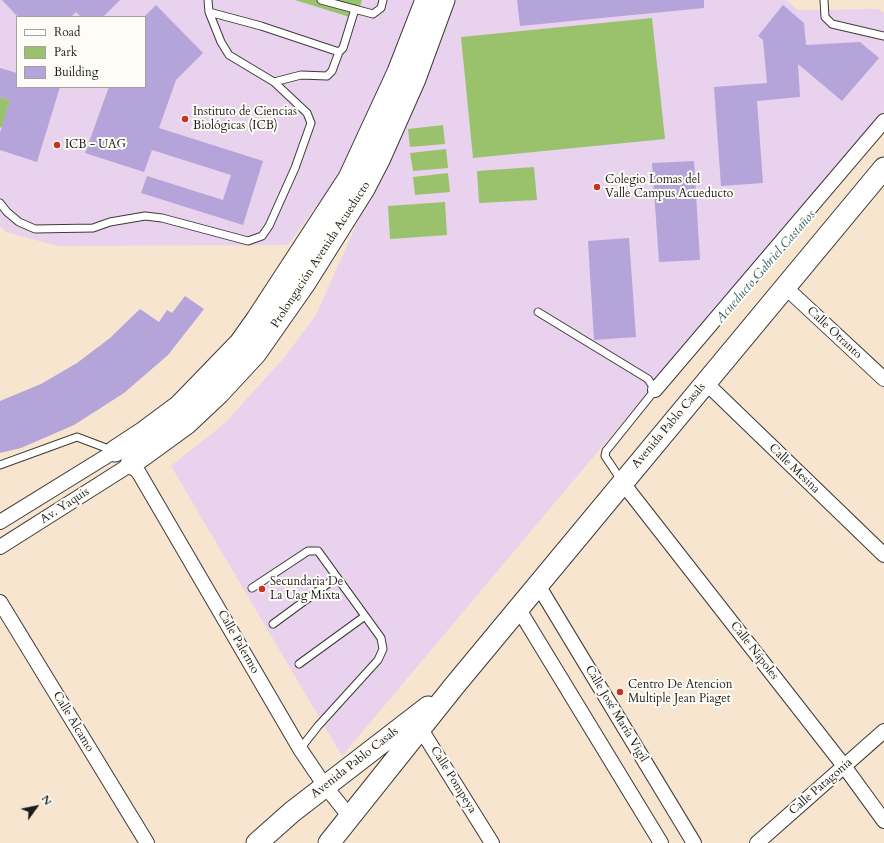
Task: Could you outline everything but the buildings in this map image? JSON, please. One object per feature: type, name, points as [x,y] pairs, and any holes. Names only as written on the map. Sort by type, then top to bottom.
[{"type":"street","name":"Prolongación Avenida Acueducto","points":[[123,457],[186,424],[219,393],[256,353],[305,283],[357,183],[426,0]]},
{"type":"street","name":"Prolongación Avenida Acueducto","points":[[357,183],[391,135],[415,80],[444,0]]},
{"type":"street","points":[[655,390],[884,121]]},
{"type":"street","name":"Avenida Pablo Casals","points":[[329,843],[350,817],[418,723],[455,685],[784,286],[884,168]]},
{"type":"street","name":"Calle Otranto","points":[[784,286],[884,380]]},
{"type":"street","name":"Calle Mesina","points":[[705,382],[884,556]]},
{"type":"street","name":"Av. Yaquis","points":[[0,522],[123,457]]},
{"type":"street","name":"Av. Yaquis","points":[[0,548],[123,457]]},
{"type":"street","name":"Calle Palermo","points":[[123,457],[138,473],[300,749],[325,786],[350,817]]},
{"type":"street","name":"Calle Nápoles","points":[[622,482],[844,766],[884,821]]},
{"type":"street","name":"Calle José María Vigil","points":[[538,585],[694,843]]},
{"type":"street","name":"Calle Alcamo","points":[[0,602],[147,843]]},
{"type":"street","points":[[518,608],[661,843]]},
{"type":"street","name":"Avenida Pablo Casals","points":[[257,843],[266,833],[325,786],[418,723]]},
{"type":"street","name":"Calle Pompeya","points":[[418,723],[492,843]]},
{"type":"street","name":"Calle Patagonia","points":[[757,843],[884,731]]},
{"type":"lane","points":[[0,203],[7,212],[19,222],[35,229],[93,228],[110,222],[145,216],[162,218],[248,241],[255,240],[262,236],[269,226],[295,168],[311,123],[307,113],[274,82],[229,55],[221,42],[209,12],[208,0]]},
{"type":"lane","points":[[321,0],[373,14],[381,8],[383,0]]},
{"type":"lane","points":[[824,0],[825,17],[832,24],[884,36]]},
{"type":"lane","points":[[274,82],[301,75],[327,76],[332,71],[339,52],[343,48],[354,9]]},
{"type":"lane","points":[[209,12],[262,26],[339,52]]},
{"type":"lane","points":[[538,312],[648,379],[655,390],[606,451],[605,456],[622,482]]},
{"type":"lane","points":[[0,464],[77,437],[123,457]]},
{"type":"lane","points":[[252,588],[308,550],[313,550],[318,552],[381,638],[383,649],[378,660],[318,726],[300,749]]},
{"type":"lane","points":[[273,624],[337,578]]},
{"type":"lane","points":[[299,664],[365,616]]},
{"type":"shaded area","name":"Instituto de Ciencias Biológicas (ICB)","points":[[0,0],[416,0],[357,151],[288,245],[58,246],[6,232],[0,226]]},
{"type":"shaded area","points":[[451,0],[786,0],[798,10],[878,9],[884,13],[884,111],[342,756],[171,466],[225,423],[283,359],[316,315],[423,75]]},
{"type":"green space","points":[[295,0],[362,0],[356,19]]},
{"type":"green space","points":[[652,18],[665,139],[473,158],[461,37]]},
{"type":"green space","points":[[0,97],[10,100],[2,128],[0,127]]},
{"type":"green space","points":[[443,125],[445,144],[410,147],[408,129]]},
{"type":"green space","points":[[446,149],[448,168],[413,171],[410,153]]},
{"type":"green space","points":[[534,167],[537,200],[479,203],[477,171]]},
{"type":"green space","points":[[448,173],[450,192],[415,195],[413,177]]},
{"type":"green space","points":[[445,202],[447,235],[390,239],[388,206]]},
{"type":"place","name":"Instituto de Ciencias Biológicas (ICB)","points":[[185,119]]},
{"type":"place","name":"ICB - UAG","points":[[57,145]]},
{"type":"place","name":"Colegio Lomas del Valle Campus Acueducto","points":[[597,187]]},
{"type":"place","name":"Secundaria De La Uag Mixta","points":[[262,589]]},
{"type":"place","name":"Centro De Atencion Multiple Jean Piaget","points":[[620,692]]},
{"type":"water label","name":"Acueducto Gabriel Castaños","points":[[766,267]]}]
